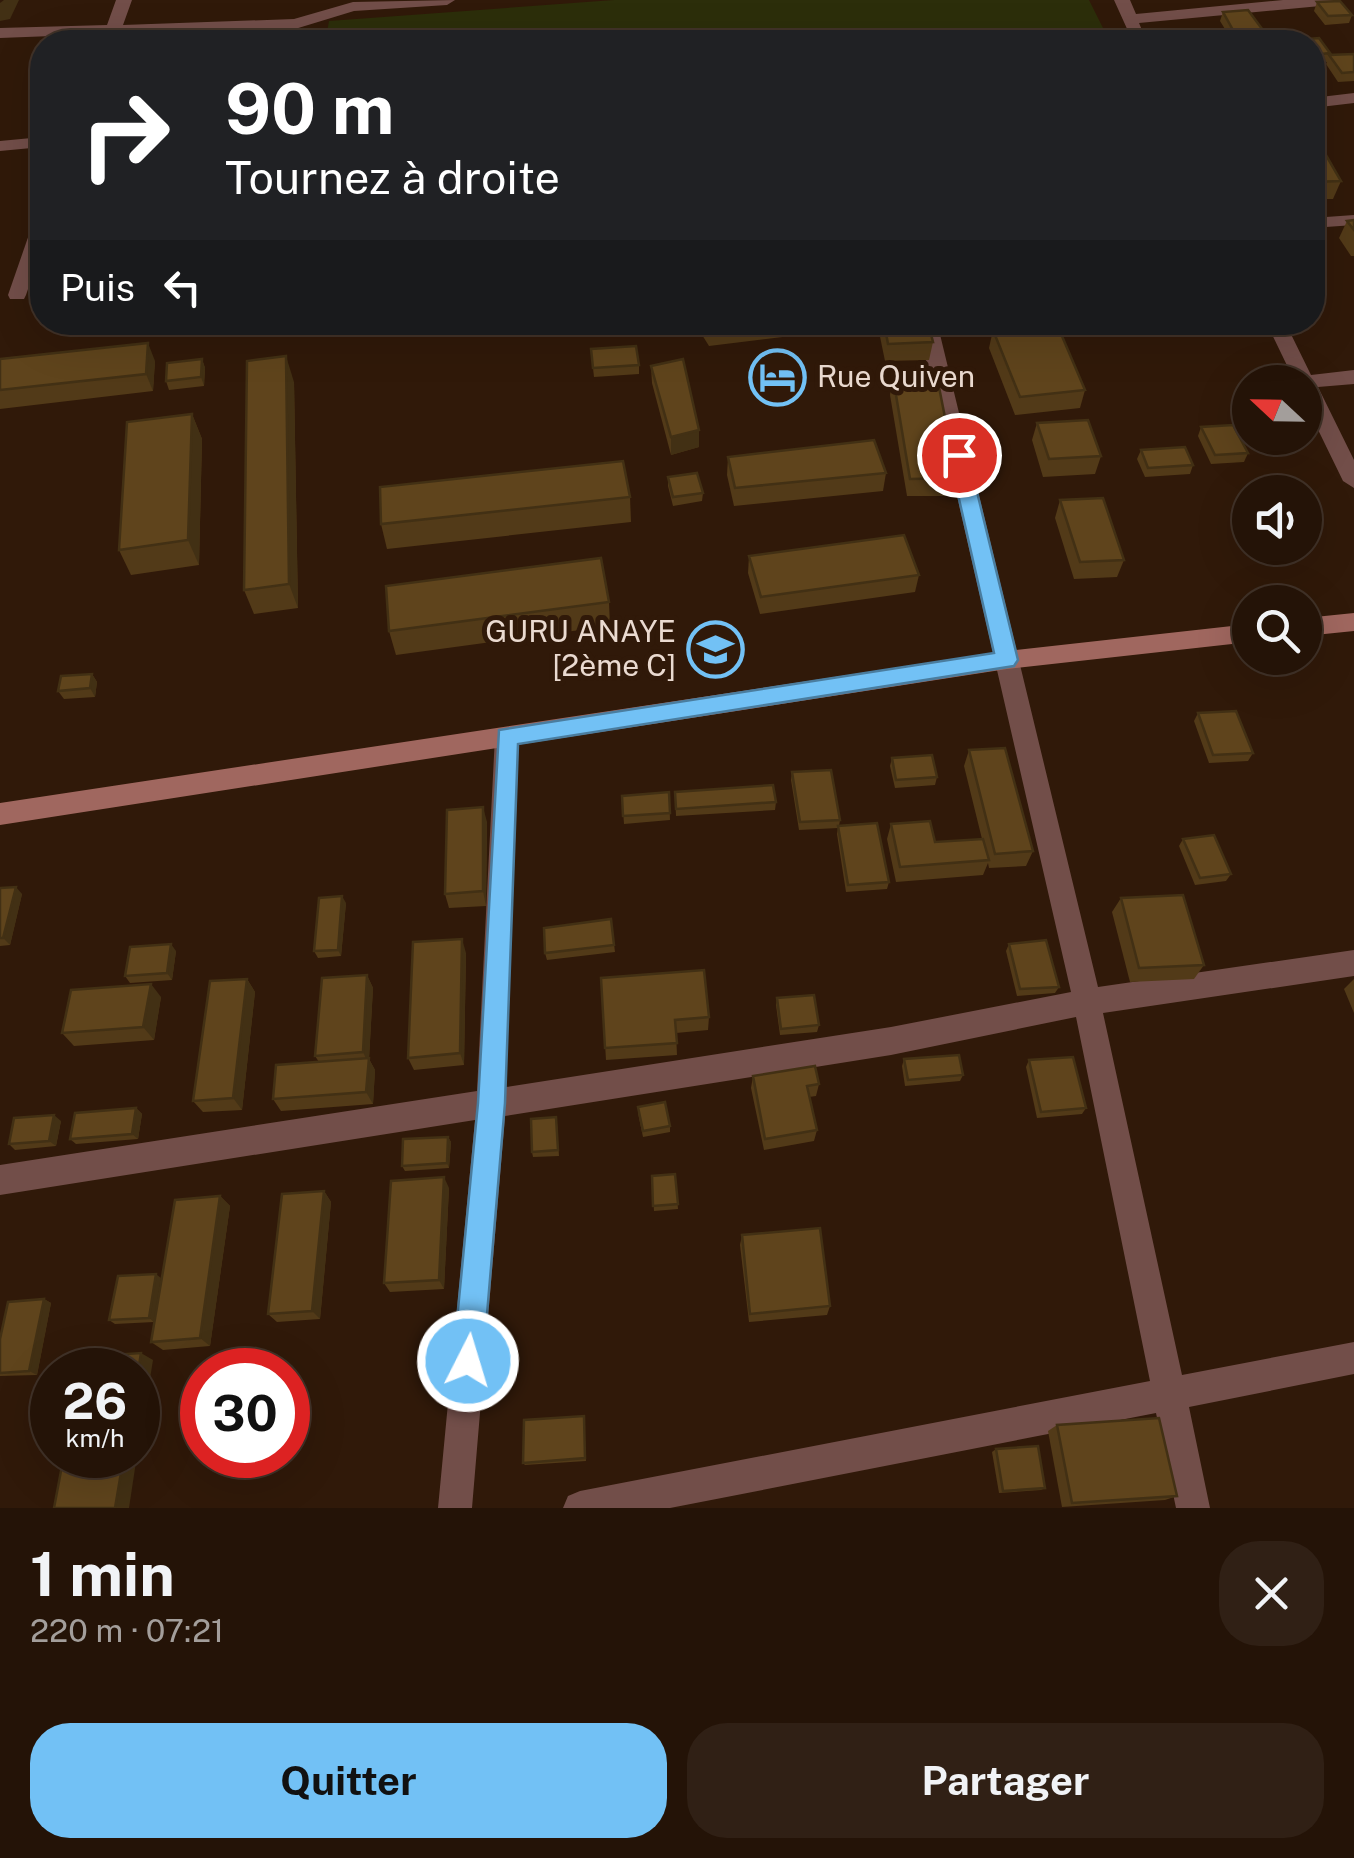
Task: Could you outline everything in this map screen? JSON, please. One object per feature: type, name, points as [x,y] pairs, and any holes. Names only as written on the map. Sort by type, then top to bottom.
[{"type":"street","points":[[113,30],[124,0]]},
{"type":"street","points":[[195,30],[295,24],[352,8],[447,0]]},
{"type":"street","points":[[1122,0],[1134,30]]},
{"type":"street","points":[[1129,19],[1330,0]]},
{"type":"street","points":[[0,33],[30,34]]},
{"type":"street","points":[[1325,101],[1354,98]]},
{"type":"street","points":[[0,146],[30,143]]},
{"type":"street","points":[[1325,222],[1354,220]]},
{"type":"street","points":[[8,295],[30,248]]},
{"type":"street","points":[[930,335],[1087,1002],[1166,1394],[1193,1508]]},
{"type":"street","points":[[1281,335],[1296,365]]},
{"type":"street","points":[[1322,380],[1354,377]]},
{"type":"street","points":[[1322,416],[1354,480]]},
{"type":"street","points":[[1322,625],[1354,622]]},
{"type":"street","points":[[0,814],[1007,660],[1232,635]]},
{"type":"street","points":[[455,1508],[491,1103],[507,736]]},
{"type":"street","points":[[0,1180],[890,1041],[1087,1002],[1354,963]]},
{"type":"street","points":[[580,1508],[1354,1358]]},
{"type":"green space","points":[[614,0],[1089,0],[1104,30],[327,30],[329,21]]},
{"type":"building","points":[[1340,1],[1352,15],[1328,16],[1317,2]]},
{"type":"building","points":[[1248,10],[1263,30],[1233,30],[1223,12]]},
{"type":"building","points":[[1354,54],[1354,72],[1342,73],[1329,55]]},
{"type":"building","points":[[1325,153],[1341,181],[1325,182]]},
{"type":"building","points":[[886,335],[931,335],[933,342],[888,344]]},
{"type":"building","points":[[995,335],[1062,335],[1085,390],[1020,397]]},
{"type":"building","points":[[148,343],[146,374],[0,390],[0,359]]},
{"type":"building","points":[[636,346],[639,365],[593,368],[591,349]]},
{"type":"building","points":[[286,356],[289,584],[244,590],[247,361]]},
{"type":"building","points":[[202,359],[201,377],[166,381],[167,363]]},
{"type":"building","points":[[683,359],[699,430],[671,437],[651,366]]},
{"type":"building","points":[[893,377],[937,377],[957,478],[910,479]]},
{"type":"building","points":[[192,414],[188,540],[119,550],[127,422]]},
{"type":"building","points":[[1088,420],[1101,456],[1049,459],[1037,423]]},
{"type":"building","points":[[1232,425],[1232,454],[1215,455],[1201,427]]},
{"type":"building","points":[[874,440],[886,473],[735,488],[728,457]]},
{"type":"building","points":[[1185,447],[1193,465],[1148,468],[1141,450]]},
{"type":"building","points":[[623,461],[630,497],[381,524],[380,487]]},
{"type":"building","points":[[697,473],[703,493],[673,497],[668,477]]},
{"type":"building","points":[[1103,498],[1124,560],[1080,562],[1060,500]]},
{"type":"building","points":[[904,535],[919,575],[761,597],[749,556]]},
{"type":"building","points":[[601,558],[609,602],[389,631],[386,586]]},
{"type":"building","points":[[92,674],[90,688],[58,691],[61,676]]},
{"type":"building","points":[[1236,711],[1253,753],[1213,755],[1198,713]]},
{"type":"building","points":[[1005,748],[1033,851],[995,854],[969,750]]},
{"type":"building","points":[[932,755],[937,777],[896,780],[892,758]]},
{"type":"building","points":[[831,770],[840,820],[800,822],[792,772]]},
{"type":"building","points":[[773,785],[776,802],[676,809],[675,792]]},
{"type":"building","points":[[669,792],[670,813],[623,816],[622,796]]},
{"type":"building","points":[[483,807],[483,891],[445,894],[447,810]]},
{"type":"building","points":[[930,821],[935,842],[983,839],[989,860],[900,867],[891,824]]},
{"type":"building","points":[[877,823],[889,882],[848,885],[838,826]]},
{"type":"building","points":[[1214,835],[1231,874],[1200,878],[1183,839]]},
{"type":"building","points":[[16,887],[3,938],[0,938],[0,888]]},
{"type":"building","points":[[1183,895],[1204,965],[1139,968],[1121,898]]},
{"type":"building","points":[[342,896],[338,950],[314,951],[319,898]]},
{"type":"building","points":[[611,919],[614,945],[545,953],[544,928]]},
{"type":"building","points":[[462,939],[460,1053],[408,1058],[413,942]]},
{"type":"building","points":[[1046,940],[1059,987],[1020,989],[1009,944]]},
{"type":"building","points":[[171,944],[167,973],[125,976],[130,947]]},
{"type":"building","points":[[704,970],[709,1017],[675,1020],[677,1043],[605,1048],[601,978]]},
{"type":"building","points":[[367,975],[363,1052],[315,1056],[322,978]]},
{"type":"building","points":[[247,979],[233,1098],[193,1101],[210,981]]},
{"type":"building","points":[[151,984],[143,1027],[62,1033],[71,990]]},
{"type":"building","points":[[814,995],[819,1025],[781,1029],[777,998]]},
{"type":"building","points":[[959,1055],[963,1075],[908,1080],[904,1059]]},
{"type":"building","points":[[1073,1057],[1086,1108],[1041,1112],[1029,1060]]},
{"type":"building","points":[[369,1058],[366,1092],[273,1099],[276,1065]]},
{"type":"building","points":[[815,1066],[819,1084],[807,1086],[817,1130],[765,1139],[753,1076]]},
{"type":"building","points":[[665,1102],[670,1126],[643,1131],[638,1107]]},
{"type":"building","points":[[136,1108],[132,1134],[70,1139],[75,1113]]},
{"type":"building","points":[[54,1115],[49,1141],[9,1144],[14,1118]]},
{"type":"building","points":[[556,1117],[558,1150],[532,1152],[531,1119]]},
{"type":"building","points":[[448,1137],[447,1163],[402,1166],[403,1139]]},
{"type":"building","points":[[675,1174],[678,1204],[653,1206],[652,1176]]},
{"type":"building","points":[[444,1177],[439,1280],[384,1283],[391,1181]]},
{"type":"building","points":[[324,1191],[312,1311],[268,1314],[282,1194]]},
{"type":"building","points":[[220,1196],[200,1338],[151,1342],[175,1200]]},
{"type":"building","points":[[820,1228],[830,1306],[750,1314],[742,1235]]},
{"type":"building","points":[[156,1274],[149,1318],[109,1320],[118,1276]]},
{"type":"building","points":[[44,1299],[34,1348],[30,1348],[29,1371],[0,1373],[0,1339],[8,1302]]},
{"type":"building","points":[[584,1416],[585,1458],[523,1463],[524,1420]]},
{"type":"building","points":[[1159,1418],[1177,1496],[1072,1503],[1057,1425]]},
{"type":"building","points":[[1038,1446],[1045,1488],[1003,1491],[996,1449]]},
{"type":"building","points":[[60,1478],[120,1478],[115,1508],[54,1508]]},
{"type":"place","name":"Rue Quiven","points":[[778,377]]},
{"type":"place","name":"GURU ANAYE [2ème C]","points":[[715,649]]},
{"type":"route","points":[[468,1361],[491,1103],[507,736],[1007,660],[959,455]]}]
